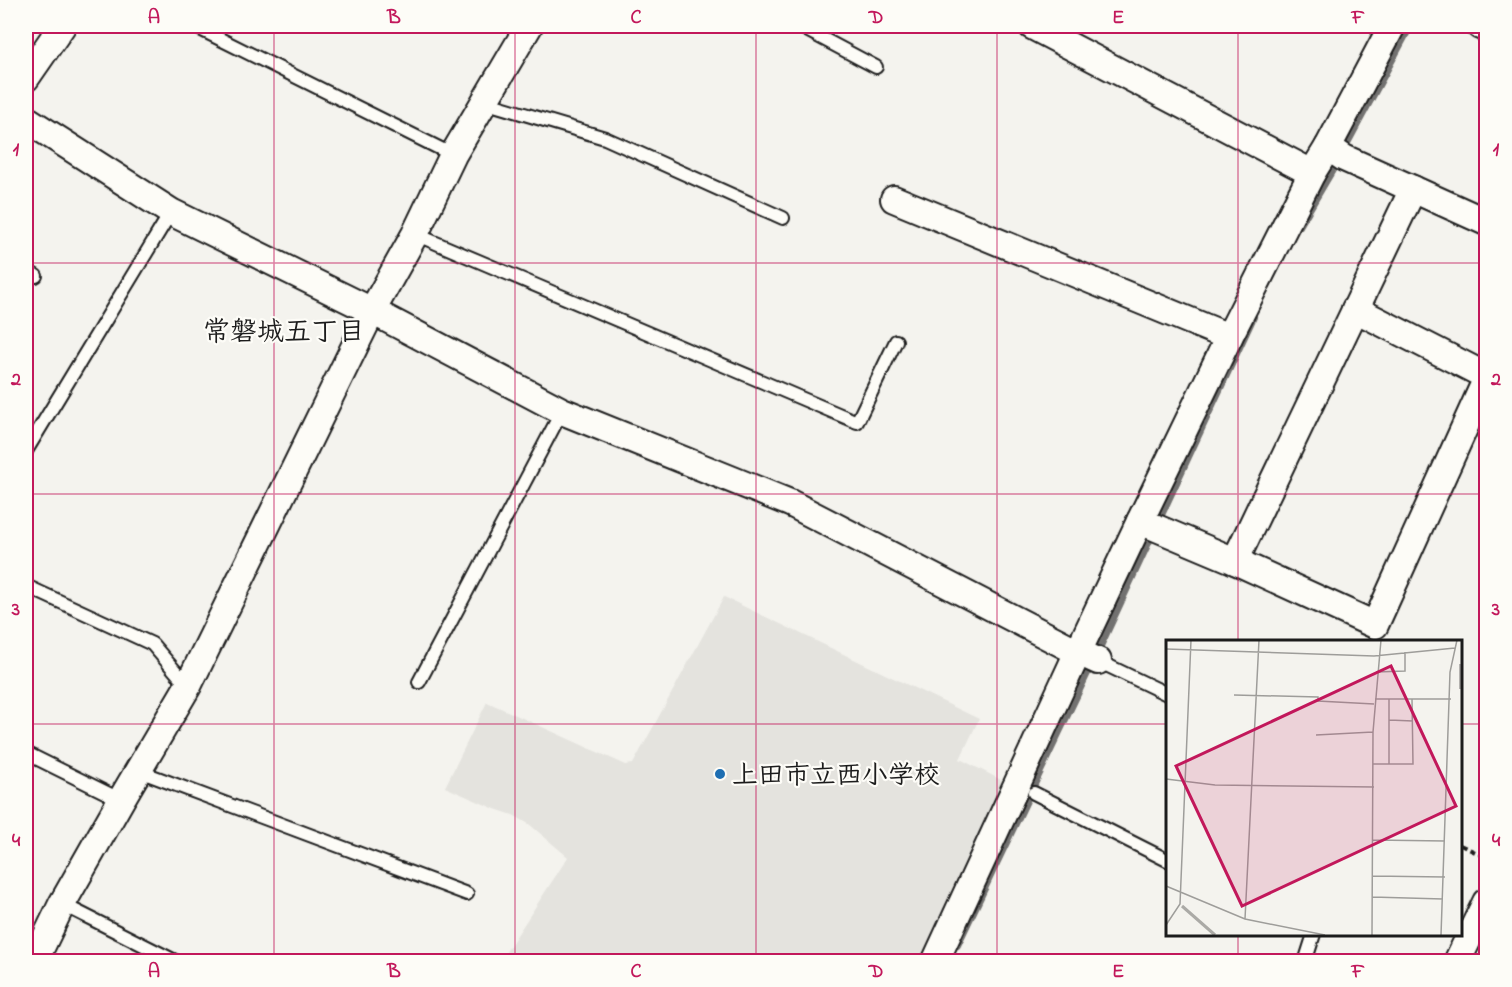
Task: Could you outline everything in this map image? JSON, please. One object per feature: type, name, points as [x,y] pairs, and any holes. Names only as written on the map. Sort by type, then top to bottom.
[{"type":"street","points":[[26,78],[62,26]]},
{"type":"street","points":[[34,962],[62,904],[188,686],[372,311],[415,234],[453,155],[529,26]]},
{"type":"street","points":[[1032,26],[1312,172]]},
{"type":"street","points":[[940,960],[1026,788],[1088,656],[1140,521],[1228,337],[1312,172],[1328,147],[1392,26]]},
{"type":"street","points":[[1480,26],[1486,28]]},
{"type":"street","points":[[26,119],[171,212],[372,311],[562,411],[790,503],[1088,656]]},
{"type":"street","points":[[1328,147],[1344,158],[1486,222]]},
{"type":"street","points":[[1235,561],[1413,189]]},
{"type":"street","points":[[894,199],[1228,337]]},
{"type":"street","points":[[1140,521],[1235,561],[1375,625],[1486,378],[1355,309]]},
{"type":"street","points":[[1457,962],[1486,902]]},
{"type":"lane","points":[[194,26],[453,155]]},
{"type":"lane","points":[[799,26],[876,67]]},
{"type":"lane","points":[[484,102],[605,138],[783,218]]},
{"type":"lane","points":[[26,451],[171,212]]},
{"type":"lane","points":[[415,234],[857,422],[896,341]]},
{"type":"lane","points":[[419,682],[562,411]]},
{"type":"lane","points":[[26,586],[152,644],[188,686]]},
{"type":"lane","points":[[1088,656],[1166,694]]},
{"type":"lane","points":[[26,753],[121,800]]},
{"type":"lane","points":[[139,771],[467,894]]},
{"type":"lane","points":[[1026,788],[1166,859]]},
{"type":"lane","points":[[62,904],[177,962]]},
{"type":"lane","points":[[1305,962],[1313,936]]},
{"type":"path","points":[[1461,845],[1486,857]]},
{"type":"shaded area","name":"上田市立西小学校","points":[[724,597],[979,719],[960,759],[1007,783],[923,962],[500,961],[568,857],[529,824],[445,787],[487,702],[626,765],[633,764]]},
{"type":"waterway","points":[[1299,226],[1335,165],[1410,26]]},
{"type":"waterway","points":[[957,945],[1100,646],[1253,317]]},
{"type":"place","name":"上田市立西小学校","points":[[720,774]]},
{"type":"district","name":"常磐城五丁目","points":[[284,331]]}]
